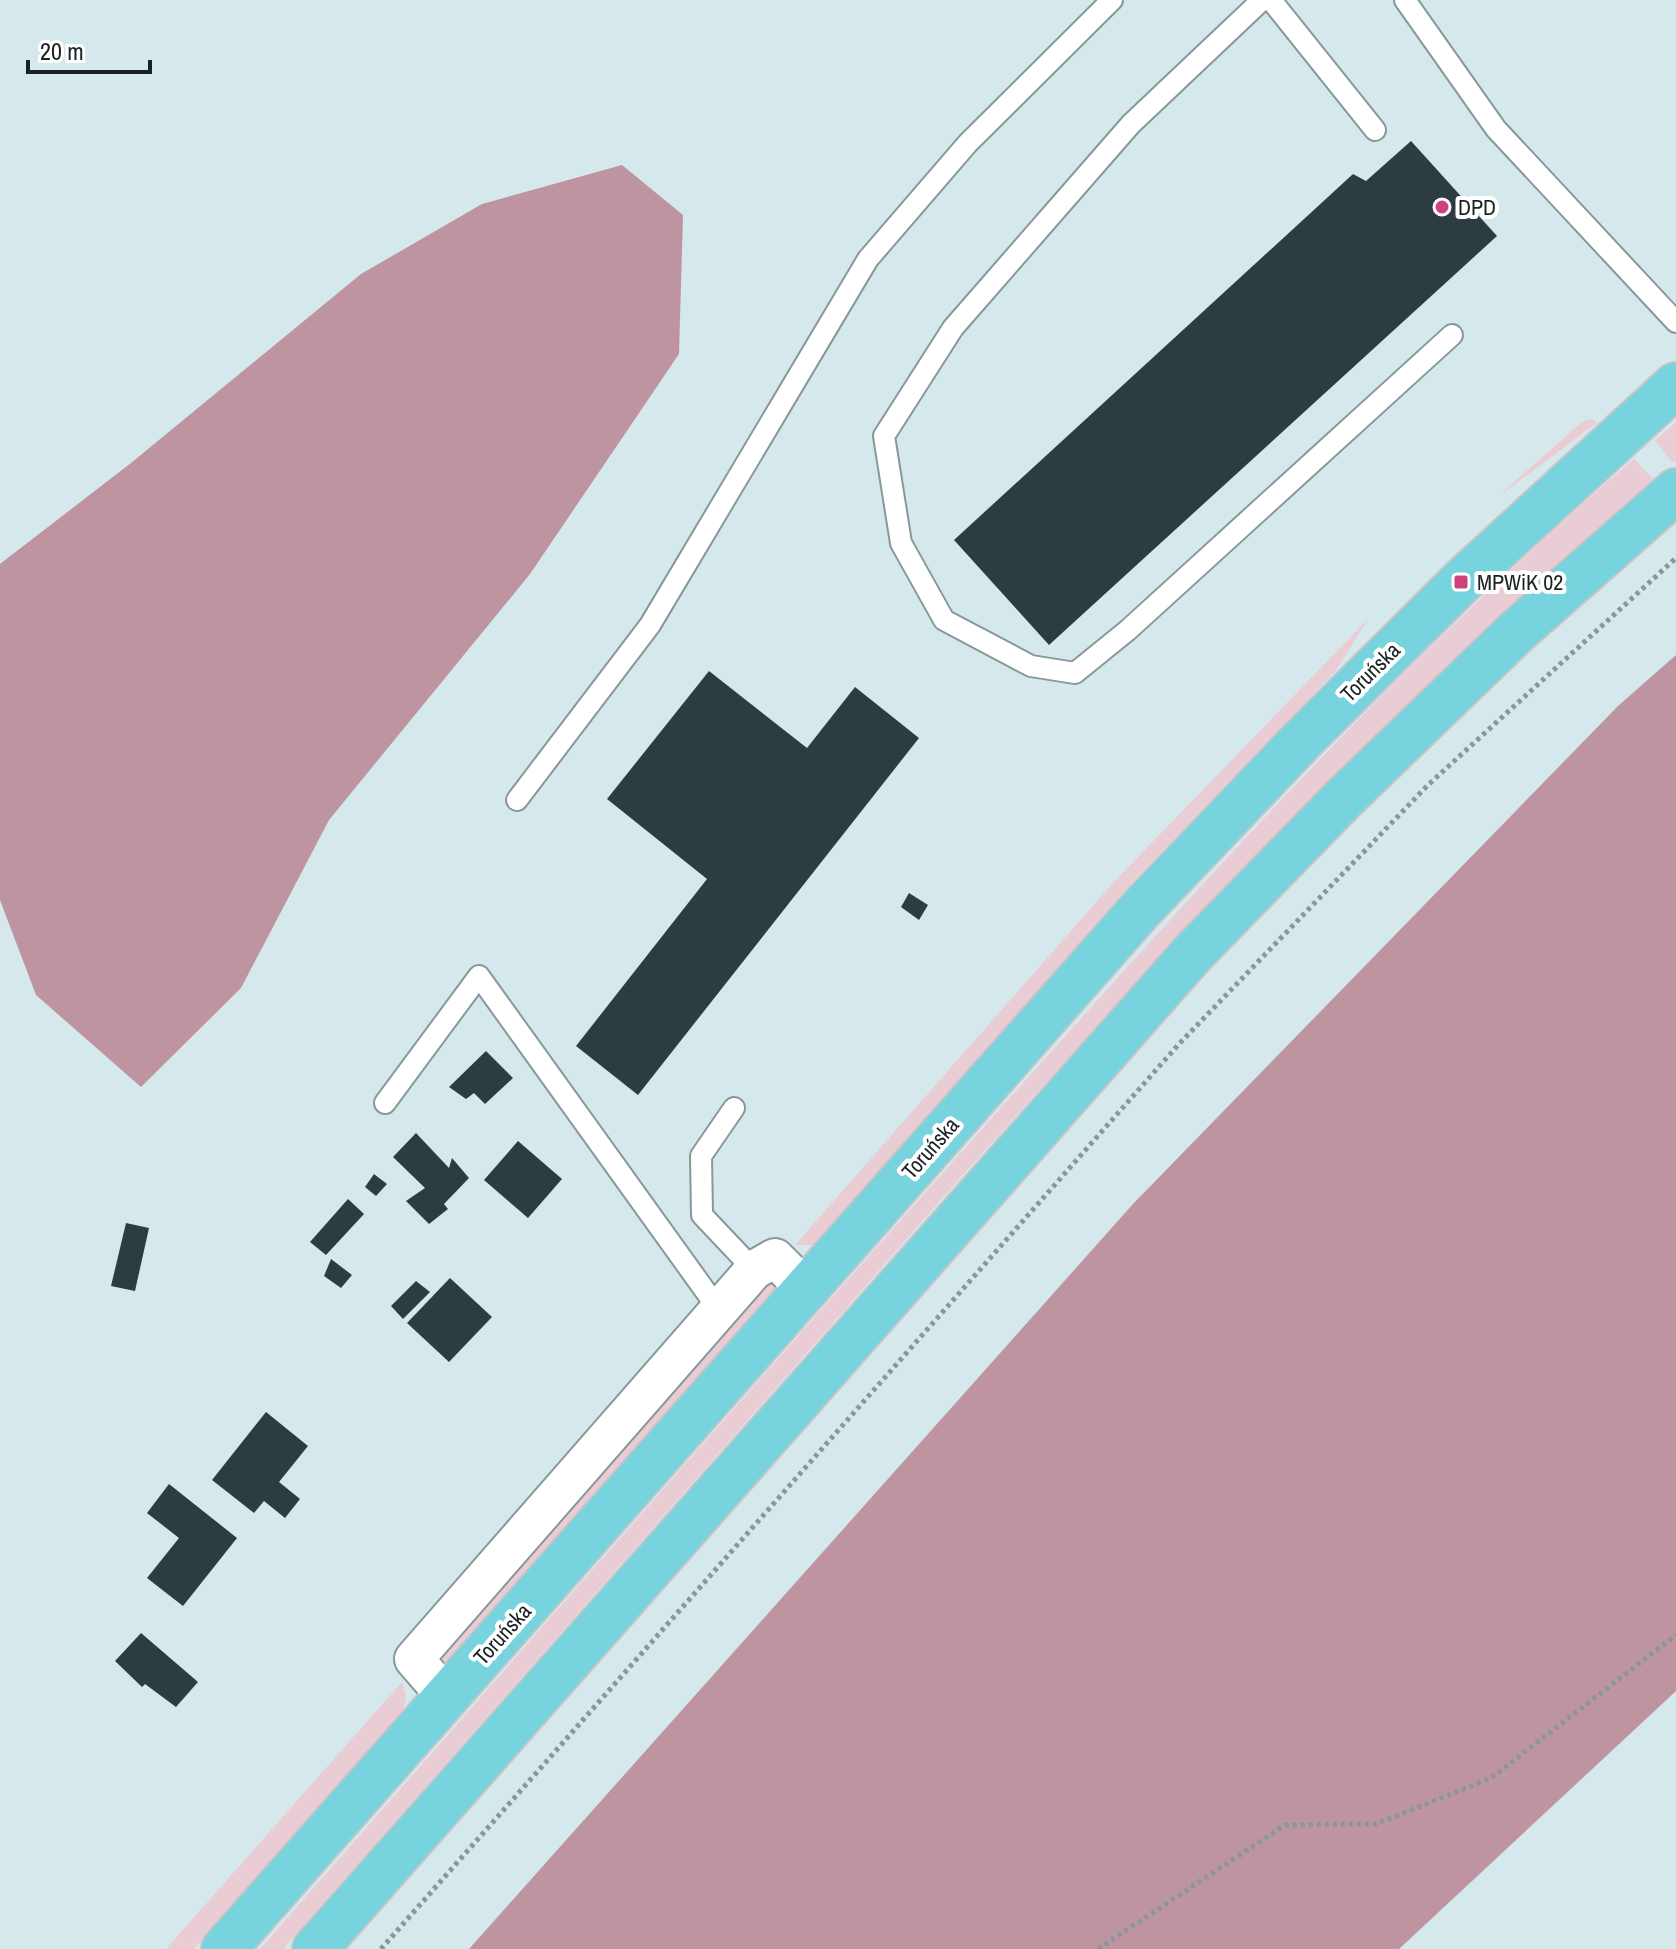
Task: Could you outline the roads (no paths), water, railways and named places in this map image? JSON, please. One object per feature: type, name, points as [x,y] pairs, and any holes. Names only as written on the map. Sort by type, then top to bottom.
[{"type":"main road","name":"Toruńska","points":[[224,1949],[1140,910],[1302,740],[1461,582],[1676,385]]},
{"type":"main road","points":[[315,1949],[1192,954],[1343,799],[1515,633],[1676,491]]},
{"type":"street","points":[[446,1696],[414,1659],[754,1270],[775,1258],[807,1290]]},
{"type":"lane","points":[[517,800],[650,625],[868,259],[968,143],[1112,0]]},
{"type":"lane","points":[[1262,0],[1131,124],[984,292],[953,328],[884,436],[901,543],[944,620],[1031,666],[1075,673],[1128,630],[1452,335]]},
{"type":"lane","points":[[1271,0],[1375,130]]},
{"type":"lane","points":[[1405,0],[1496,129],[1676,322]]},
{"type":"lane","points":[[385,1103],[479,976],[719,1310]]},
{"type":"lane","points":[[734,1108],[701,1156],[702,1215],[754,1270]]},
{"type":"place","name":"DPD","points":[[1442,207]]},
{"type":"place","name":"MPWiK 02","points":[[1461,582]]}]
